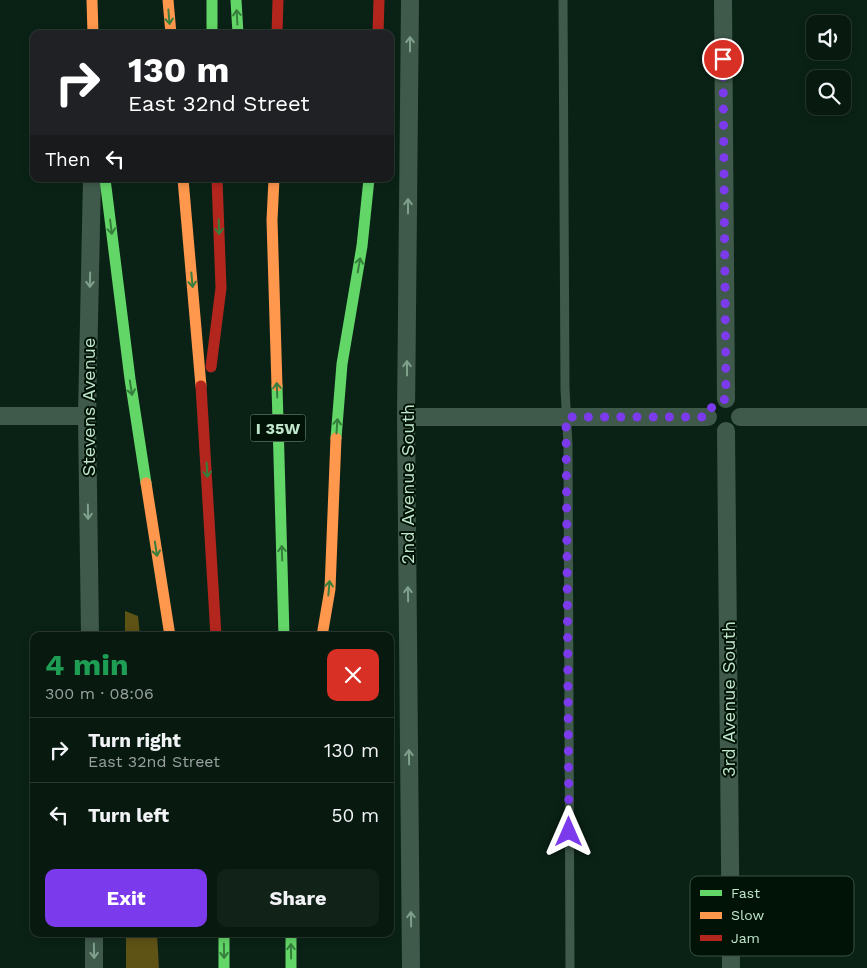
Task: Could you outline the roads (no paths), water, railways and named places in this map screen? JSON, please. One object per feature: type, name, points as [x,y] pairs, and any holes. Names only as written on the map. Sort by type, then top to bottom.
[{"type":"main road","points":[[92,0],[92,30]]},
{"type":"main road","points":[[168,0],[170,30]]},
{"type":"main road","points":[[212,0],[212,30]]},
{"type":"main road","points":[[236,0],[238,30]]},
{"type":"main road","points":[[277,30],[278,0]]},
{"type":"main road","points":[[378,30],[379,0]]},
{"type":"main road","points":[[105,182],[130,379],[169,632]]},
{"type":"main road","points":[[183,182],[204,421],[216,632]]},
{"type":"main road","points":[[204,421],[221,288],[217,182]]},
{"type":"main road","points":[[263,182],[272,220]]},
{"type":"main road","name":"I 35W","points":[[274,182],[272,220],[284,632]]},
{"type":"main road","points":[[323,632],[330,589],[334,462],[342,364],[362,246],[369,182]]},
{"type":"main road","points":[[224,937],[224,968]]},
{"type":"main road","points":[[291,937],[291,968]]},
{"type":"street","name":"2nd Avenue South","points":[[410,0],[406,417],[411,968]]},
{"type":"street","points":[[723,0],[726,399]]},
{"type":"street","name":"Stevens Avenue","points":[[90,632],[87,416],[92,182]]},
{"type":"street","points":[[726,399],[731,400],[738,407],[740,417],[735,426],[726,431],[713,426],[708,417],[713,404],[726,399]]},
{"type":"street","points":[[0,416],[87,416]]},
{"type":"street","points":[[406,417],[708,417]]},
{"type":"street","points":[[740,417],[867,417]]},
{"type":"street","name":"3rd Avenue South","points":[[726,431],[729,876]]},
{"type":"street","points":[[94,937],[94,968]]},
{"type":"lane","points":[[563,0],[570,968]]}]
